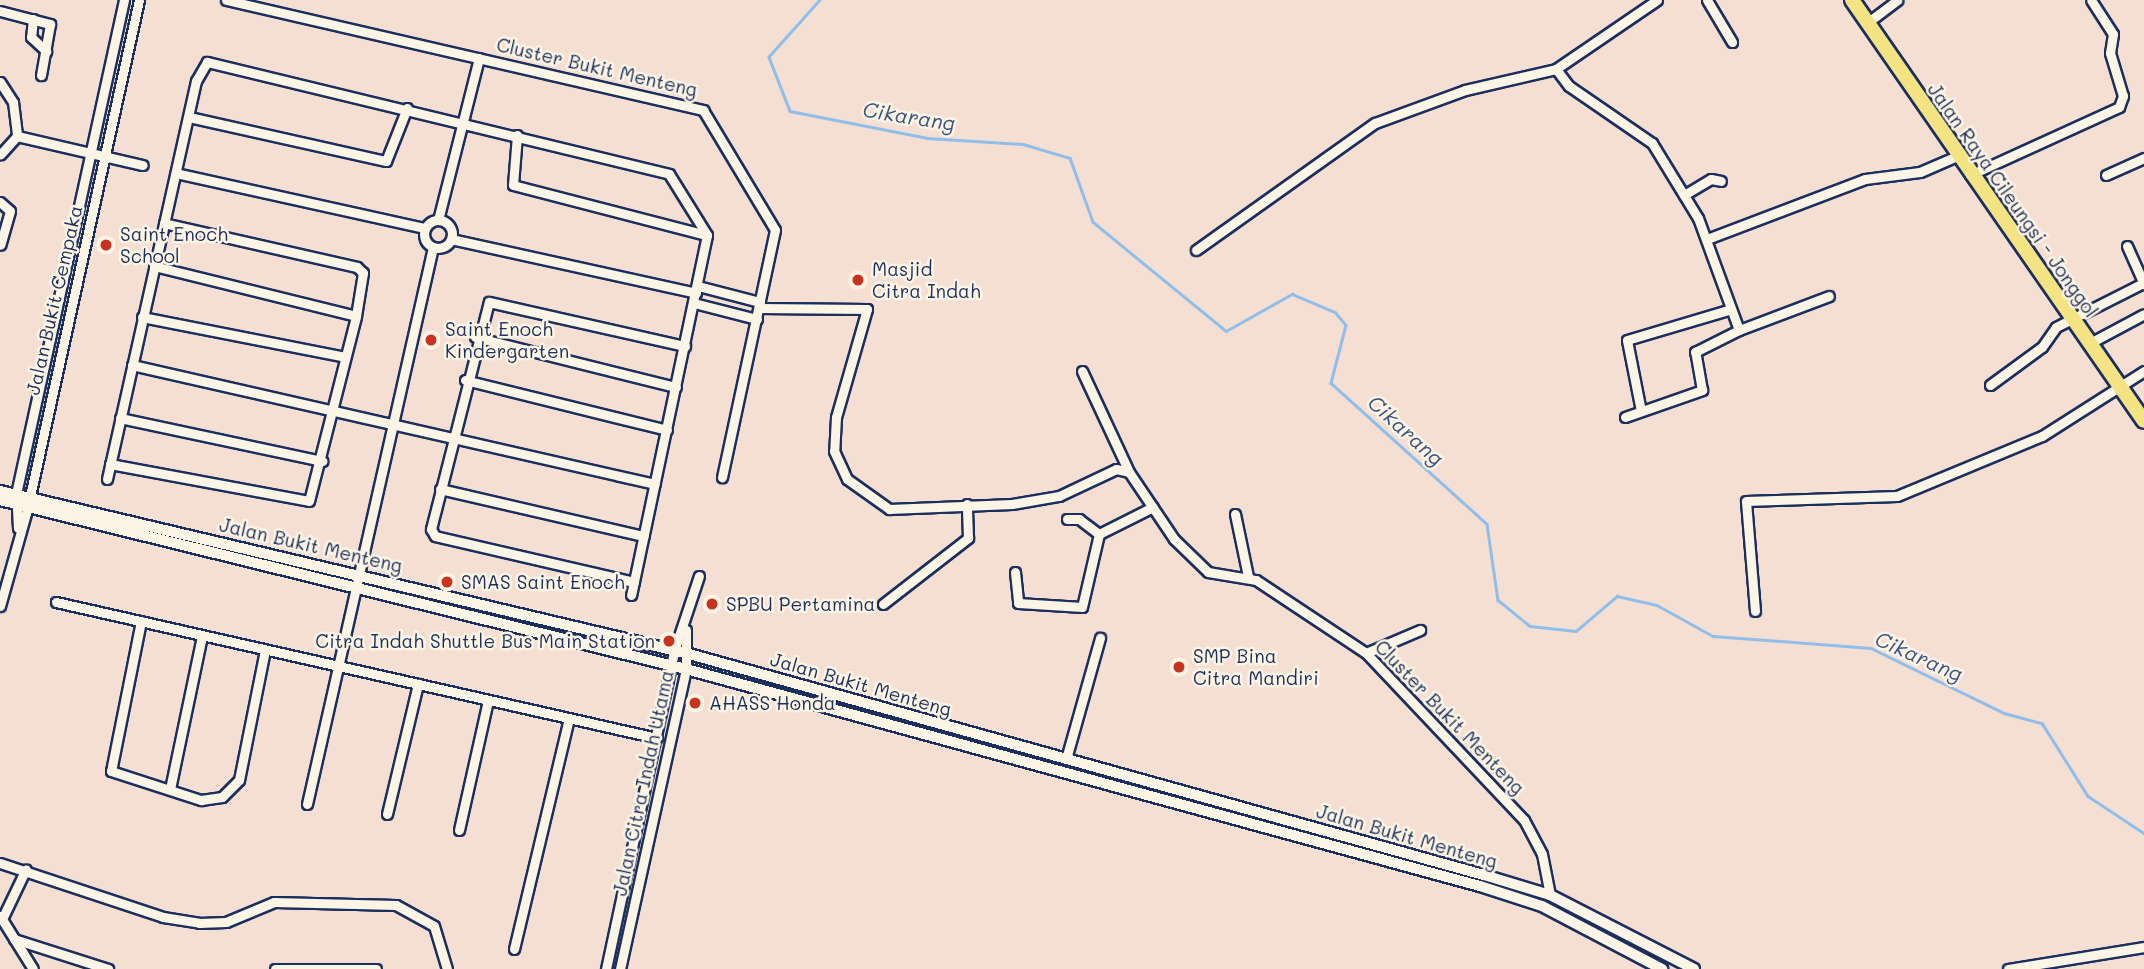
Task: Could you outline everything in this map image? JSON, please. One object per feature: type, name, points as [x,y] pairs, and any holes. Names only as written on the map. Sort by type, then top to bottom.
[{"type":"main road","name":"Jalan Raya Cileungsi - Jonggol","points":[[1852,0],[1970,175],[2144,421]]},
{"type":"street","points":[[18,528],[16,494],[124,0]]},
{"type":"street","name":"Jalan Bukit Cempaka","points":[[0,606],[18,528],[30,497],[54,372],[139,0]]},
{"type":"street","name":"Cluster Bukit Menteng","points":[[226,0],[704,110],[775,230],[722,477]]},
{"type":"street","points":[[1196,250],[1375,123],[1453,94],[1556,69],[1657,0]]},
{"type":"street","points":[[1707,0],[1732,42]]},
{"type":"street","points":[[1867,23],[1897,0]]},
{"type":"street","points":[[1970,175],[2119,107],[2123,96],[2110,53],[2113,34],[2091,0]]},
{"type":"street","points":[[0,11],[52,27],[41,75]]},
{"type":"street","points":[[33,19],[31,37],[46,51]]},
{"type":"street","name":"Cluster Bukit Menteng","points":[[438,220],[479,58]]},
{"type":"street","points":[[107,479],[142,317],[203,61],[664,170],[707,235],[631,595]]},
{"type":"street","points":[[1556,69],[1570,86],[1646,137],[1684,195],[1707,240],[1728,310],[1739,330]]},
{"type":"street","points":[[0,82],[13,102],[17,136],[0,155]]},
{"type":"street","points":[[189,117],[386,161],[407,108]]},
{"type":"street","points":[[517,135],[513,185],[707,235]]},
{"type":"street","points":[[17,136],[88,157],[143,165]]},
{"type":"street","points":[[1707,240],[1865,180],[1920,172],[1957,156]]},
{"type":"street","points":[[2106,175],[2144,158]]},
{"type":"street","points":[[176,173],[425,228],[438,220],[450,229],[451,239]]},
{"type":"street","points":[[1684,195],[1711,179],[1721,181]]},
{"type":"street","points":[[0,202],[10,211],[0,245]]},
{"type":"street","points":[[110,464],[305,502],[312,498],[356,316],[363,273],[357,267],[164,223]]},
{"type":"street","points":[[307,804],[433,247],[425,228]]},
{"type":"street","points":[[433,247],[451,239],[696,294],[760,305],[834,312],[864,306],[836,418],[837,467],[889,509],[1059,496],[1116,470],[1129,472]]},
{"type":"street","points":[[1990,385],[2072,319],[2144,284],[2127,246]]},
{"type":"street","points":[[154,266],[356,316]]},
{"type":"street","points":[[64,278],[75,280]]},
{"type":"street","points":[[696,294],[757,319]]},
{"type":"street","points":[[1625,417],[1702,390],[1695,352],[1739,330],[1829,296]]},
{"type":"street","points":[[634,582],[435,536],[431,529],[484,307],[495,301],[685,346]]},
{"type":"street","points":[[1641,411],[1627,340],[1728,310]]},
{"type":"street","points":[[142,317],[345,357]]},
{"type":"street","points":[[2090,344],[2143,317]]},
{"type":"street","points":[[475,337],[676,387]]},
{"type":"street","points":[[132,365],[334,410],[452,440],[655,484]]},
{"type":"street","points":[[42,370],[54,372]]},
{"type":"street","points":[[1082,371],[1129,472],[1174,539],[1212,575],[1248,576],[1235,514]]},
{"type":"street","points":[[1755,611],[1746,501],[1897,496],[2042,436],[2144,371]]},
{"type":"street","points":[[465,380],[667,430]]},
{"type":"street","points":[[120,418],[322,461]]},
{"type":"street","points":[[440,489],[644,536]]},
{"type":"street","name":"Jalan Bukit Menteng","points":[[0,491],[689,654],[1550,895],[1694,969]]},
{"type":"street","name":"Jalan Bukit Menteng","points":[[0,500],[27,510],[671,665],[1480,886],[1542,906],[1662,969]]},
{"type":"street","points":[[883,604],[968,538],[967,504]]},
{"type":"street","points":[[1099,534],[1153,507]]},
{"type":"street","points":[[1067,519],[1079,519],[1099,534]]},
{"type":"street","points":[[1015,572],[1018,603],[1082,607],[1099,534]]},
{"type":"street","points":[[685,628],[699,576]]},
{"type":"street","name":"Cluster Bukit Menteng","points":[[1248,576],[1366,653],[1524,820],[1542,854],[1550,895]]},
{"type":"street","points":[[56,602],[657,738]]},
{"type":"street","points":[[141,621],[111,771],[213,801],[236,785],[265,650]]},
{"type":"street","name":"Jalan Citra Indah Utama","points":[[606,969],[674,651],[685,628]]},
{"type":"street","name":"Jalan Citra Indah Utama","points":[[620,969],[689,654],[685,628]]},
{"type":"street","points":[[1366,653],[1420,630]]},
{"type":"street","points":[[170,789],[202,636]]},
{"type":"street","points":[[1066,759],[1100,638]]},
{"type":"street","points":[[387,814],[418,684]]},
{"type":"street","points":[[459,830],[488,700]]},
{"type":"street","points":[[514,949],[569,719]]},
{"type":"street","points":[[0,863],[26,869],[163,917],[199,923],[226,922],[274,902],[396,905],[434,926],[447,969]]},
{"type":"street","points":[[26,869],[1,918],[4,932],[14,939],[108,969]]},
{"type":"street","points":[[14,939],[33,969]]},
{"type":"street","points":[[2008,969],[2144,947]]},
{"type":"street","points":[[275,969],[376,969]]},
{"type":"waterway","name":"Cikarang","points":[[820,0],[769,57],[790,111],[927,138],[1023,144],[1070,158],[1093,222],[1226,331],[1292,294],[1335,312],[1346,325],[1331,383],[1487,524],[1498,600],[1530,626],[1576,631],[1617,596],[1657,605],[1713,636],[1871,648],[2004,713],[2042,723],[2088,796],[2144,833]]},
{"type":"place","name":"Saint Enoch School","points":[[106,245]]},
{"type":"place","name":"Masjid Citra Indah","points":[[858,280]]},
{"type":"place","name":"Saint Enoch Kindergarten","points":[[431,340]]},
{"type":"place","name":"SMAS Saint Enoch","points":[[447,582]]},
{"type":"place","name":"SPBU Pertamina","points":[[712,604]]},
{"type":"place","name":"Citra Indah Shuttle Bus Main Station","points":[[669,641]]},
{"type":"place","name":"SMP Bina Citra Mandiri","points":[[1179,667]]},
{"type":"place","name":"AHASS Honda","points":[[695,703]]}]
